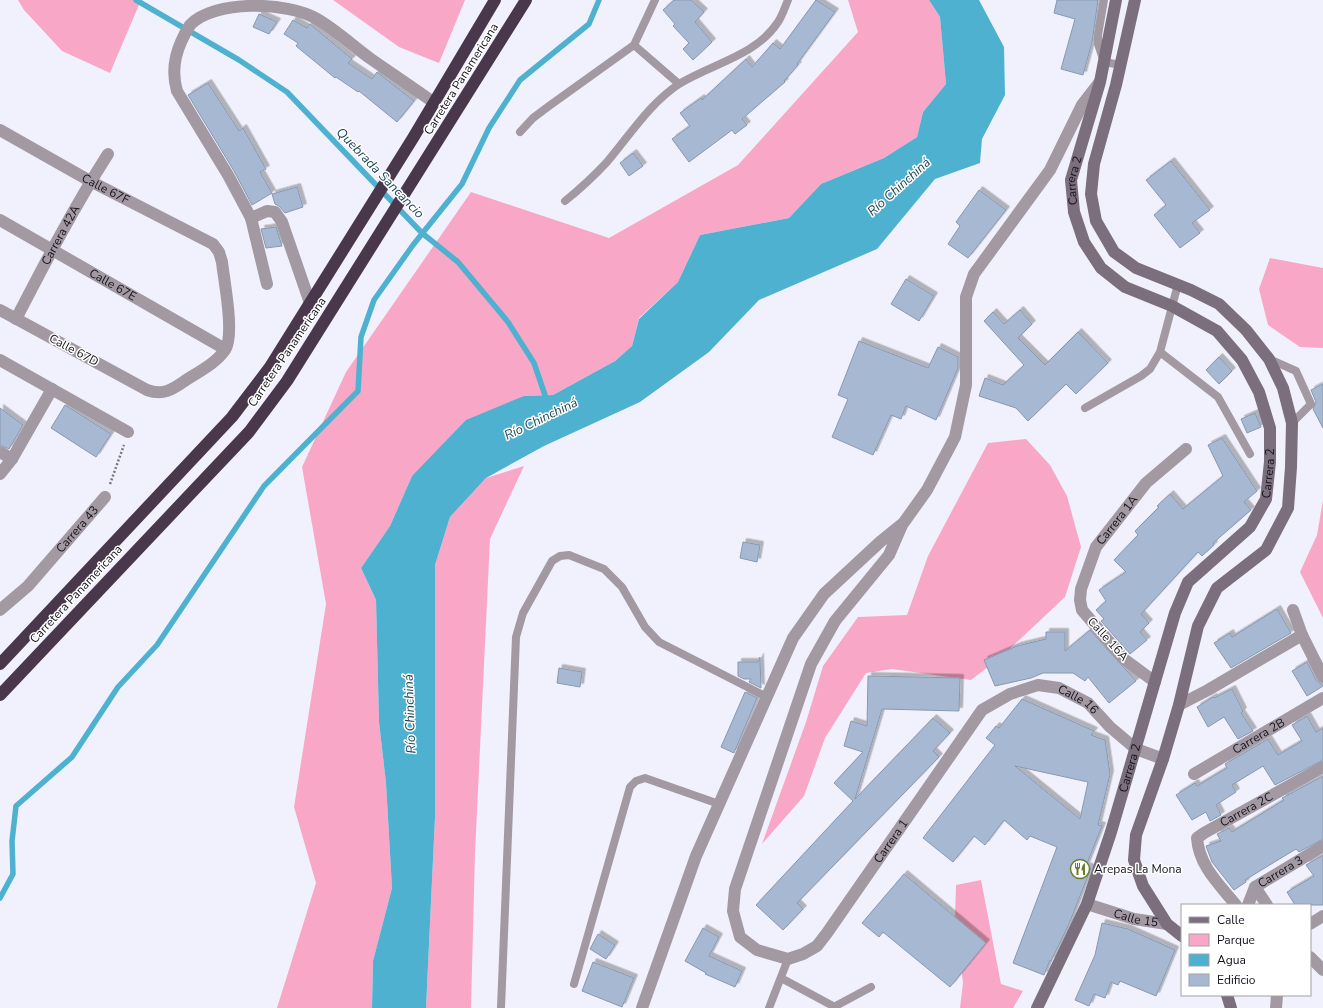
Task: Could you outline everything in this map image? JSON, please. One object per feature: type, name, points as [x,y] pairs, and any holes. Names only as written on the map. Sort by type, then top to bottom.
[{"type":"highway","name":"Carretera Panamericana","points":[[0,664],[232,417],[270,367],[413,138],[495,0]]},
{"type":"highway","name":"Carretera Panamericana","points":[[0,696],[249,432],[288,381],[526,0]]},
{"type":"main road","name":"Carrera 2","points":[[1037,1008],[1087,904],[1111,832],[1175,613],[1188,582],[1250,527],[1266,499],[1270,462],[1270,428],[1258,392],[1242,360],[1217,331],[1172,306],[1125,287],[1101,268],[1084,242],[1074,212],[1071,180],[1100,82],[1116,0]]},
{"type":"main road","name":"Carrera 2","points":[[1134,0],[1121,65],[1094,164],[1091,194],[1096,221],[1114,252],[1136,268],[1178,284],[1219,304],[1246,330],[1269,359],[1282,388],[1292,423],[1288,508],[1266,550],[1217,588],[1198,626],[1179,705],[1163,759],[1136,835],[1134,860],[1143,886],[1167,924]]},
{"type":"main road","name":"Calle 15","points":[[1167,924],[1181,935]]},
{"type":"main road","points":[[1227,996],[1231,1008]]},
{"type":"street","points":[[267,284],[251,218],[228,175],[177,91],[174,79],[174,65],[183,37],[192,23],[206,11],[227,4],[246,2],[299,11],[317,18],[370,58],[433,102]]},
{"type":"street","points":[[788,959],[757,950],[740,937],[733,911],[735,889],[811,664],[835,621],[889,555],[902,525],[927,490],[955,437],[966,385],[964,323],[966,297],[974,274],[1050,170],[1082,105],[1100,82]]},
{"type":"street","name":"Calle 67F","points":[[0,130],[90,181],[213,244],[219,252],[222,262],[230,337],[225,349]]},
{"type":"street","name":"Carrera 42A","points":[[16,319],[52,249],[90,181],[108,154]]},
{"type":"street","points":[[251,218],[267,211],[275,212],[282,222],[312,298]]},
{"type":"street","name":"Calle 67E","points":[[0,220],[225,349]]},
{"type":"street","name":"Calle 67D","points":[[0,310],[148,390],[157,393],[169,391],[212,364],[225,349]]},
{"type":"street","points":[[0,360],[128,432]]},
{"type":"street","points":[[0,474],[12,459],[52,389]]},
{"type":"street","name":"Carrera 1A","points":[[1082,610],[1080,600],[1081,589],[1096,547],[1146,483],[1186,449]]},
{"type":"street","points":[[0,452],[12,459]]},
{"type":"street","name":"Carrera 43","points":[[0,610],[28,586],[106,498]]},
{"type":"street","points":[[642,1008],[696,856],[793,638],[824,594],[880,542],[902,525]]},
{"type":"street","name":"Calle 16A","points":[[1082,610],[1124,659],[1155,682]]},
{"type":"street","points":[[1293,610],[1302,634],[1323,678]]},
{"type":"street","points":[[1179,705],[1208,690],[1302,634]]},
{"type":"street","name":"Calle 16","points":[[982,710],[1010,694],[1038,685],[1059,688],[1088,703],[1110,727],[1136,749],[1163,759]]},
{"type":"street","name":"Carrera 2B","points":[[1194,774],[1323,698]]},
{"type":"street","name":"Carrera 1","points":[[788,959],[803,954],[817,946],[982,710]]},
{"type":"street","name":"Carrera 2C","points":[[1235,904],[1205,867],[1198,851],[1197,838],[1323,767]]},
{"type":"street","name":"Carrera 3","points":[[1248,904],[1255,887],[1323,846]]},
{"type":"street","points":[[1255,887],[1267,904]]},
{"type":"street","name":"Calle 15","points":[[1087,904],[1134,919],[1167,924]]},
{"type":"street","points":[[1311,923],[1323,916]]},
{"type":"street","points":[[1311,958],[1323,970]]},
{"type":"street","points":[[1276,1008],[1277,996]]},
{"type":"lane","points":[[520,132],[538,114],[634,45],[655,0]]},
{"type":"lane","points":[[565,202],[589,181],[607,162],[660,99],[679,84],[738,56],[757,44],[778,22],[788,0]]},
{"type":"lane","points":[[1104,0],[1098,35],[1098,44],[1104,62],[1121,65]]},
{"type":"lane","points":[[634,45],[679,84]]},
{"type":"lane","points":[[1085,408],[1141,376],[1150,369],[1160,352],[1178,284]]},
{"type":"lane","points":[[1160,352],[1218,397],[1250,454]]},
{"type":"lane","points":[[1269,359],[1296,371],[1311,404],[1292,423]]},
{"type":"lane","points":[[501,1008],[516,637],[523,612],[552,561],[560,556],[569,555],[604,569],[622,587],[645,627],[659,642],[767,697]]},
{"type":"lane","points":[[574,984],[630,787],[636,781],[645,778],[719,804]]},
{"type":"lane","points":[[769,1008],[788,959]]},
{"type":"lane","points":[[781,978],[832,1007],[871,988]]},
{"type":"path","name":"Carrera 43","points":[[106,498],[128,432]]},
{"type":"green space","points":[[18,0],[141,0],[110,73],[62,51],[24,10]]},
{"type":"green space","points":[[333,0],[465,0],[439,63],[399,47]]},
{"type":"green space","points":[[848,0],[929,0],[940,17],[946,84],[923,112],[917,137],[884,158],[821,184],[789,218],[700,235],[678,282],[639,318],[632,346],[615,361],[553,395],[524,396],[412,476],[390,526],[361,568],[376,600],[379,722],[386,783],[392,888],[373,961],[372,1008],[277,1008],[316,883],[294,807],[326,604],[302,467],[346,372],[471,192],[609,238],[738,165],[858,32]]},
{"type":"green space","points":[[1270,258],[1323,268],[1323,348],[1300,347],[1268,325],[1259,289]]},
{"type":"green space","points":[[1026,439],[1050,465],[1067,496],[1081,547],[1065,597],[1001,657],[971,680],[892,669],[866,673],[825,738],[804,796],[762,844],[806,722],[823,666],[858,617],[907,615],[928,556],[988,443]]},
{"type":"green space","points":[[524,466],[490,539],[475,853],[471,1008],[426,1008],[435,817],[435,565],[450,517],[486,478]]},
{"type":"green space","points":[[1323,500],[1323,618],[1300,572],[1317,535]]},
{"type":"green space","points":[[981,880],[1001,984],[1023,991],[1013,1008],[960,1008],[963,983],[955,918],[956,885]]},
{"type":"water","name":"Río Chinchiná","points":[[929,0],[979,0],[1004,47],[1005,95],[982,139],[980,163],[935,179],[877,249],[759,300],[709,352],[640,402],[544,446],[486,478],[450,517],[435,565],[435,817],[426,1008],[372,1008],[373,961],[392,888],[386,783],[379,722],[376,600],[361,568],[390,526],[412,476],[466,420],[524,396],[553,395],[615,361],[632,346],[639,319],[678,282],[700,235],[789,218],[821,184],[884,158],[917,137],[923,112],[946,84],[940,17]]},
{"type":"building","points":[[674,0],[691,0],[704,12],[695,22],[712,42],[693,60],[683,49],[689,43],[673,26],[675,24],[663,10]]},
{"type":"building","points":[[816,0],[835,12],[797,64],[798,65],[784,81],[785,82],[742,119],[747,125],[735,134],[732,130],[689,162],[672,139],[690,126],[680,113],[701,98],[702,100],[746,59],[752,67],[773,43],[780,49]]},
{"type":"building","points":[[1057,0],[1098,0],[1092,42],[1083,75],[1061,69],[1075,19],[1054,13]]},
{"type":"building","points":[[259,14],[277,22],[269,34],[253,27]]},
{"type":"building","points":[[293,20],[307,28],[310,24],[352,59],[348,63],[372,79],[377,72],[414,101],[397,122],[359,91],[358,92],[336,77],[335,78],[296,46],[298,43],[284,34]]},
{"type":"building","points":[[208,83],[239,131],[243,128],[266,169],[260,172],[272,193],[252,205],[234,171],[188,95]]},
{"type":"building","points":[[633,153],[643,166],[629,176],[620,163]]},
{"type":"building","points":[[1171,161],[1210,210],[1192,223],[1200,233],[1180,248],[1154,215],[1166,205],[1146,180]]},
{"type":"building","points":[[297,187],[303,207],[285,213],[275,204],[272,194]]},
{"type":"building","points":[[979,190],[1006,210],[968,258],[948,244],[960,226],[956,222]]},
{"type":"building","points":[[276,227],[282,246],[266,248],[261,229]]},
{"type":"building","points":[[906,279],[934,296],[919,321],[891,304]]},
{"type":"building","points":[[1020,310],[1032,324],[1018,338],[1045,365],[1078,332],[1108,363],[1076,394],[1066,384],[1028,421],[1016,408],[979,396],[985,378],[1003,385],[1024,365],[984,321],[993,312],[1004,324]]},
{"type":"building","points":[[859,341],[928,368],[938,347],[958,357],[958,368],[936,420],[906,406],[901,419],[891,415],[873,455],[832,437],[848,399],[838,395]]},
{"type":"building","points":[[1219,357],[1232,371],[1219,384],[1206,370]]},
{"type":"building","points":[[1323,384],[1323,428],[1313,409],[1316,402],[1311,390]]},
{"type":"building","points":[[65,405],[111,434],[96,457],[51,428]]},
{"type":"building","points":[[0,408],[23,425],[9,449],[0,445]]},
{"type":"building","points":[[1255,413],[1261,427],[1247,433],[1241,419]]},
{"type":"building","points":[[1222,438],[1257,491],[1244,502],[1251,510],[1213,543],[1214,545],[1202,556],[1198,552],[1141,614],[1149,623],[1140,632],[1147,640],[1130,654],[1101,621],[1104,619],[1096,610],[1106,601],[1099,590],[1126,572],[1114,560],[1138,535],[1135,531],[1170,494],[1183,509],[1223,476],[1208,445]]},
{"type":"building","points":[[743,542],[760,545],[757,562],[740,558]]},
{"type":"building","points":[[1277,609],[1291,633],[1231,668],[1214,643],[1230,633],[1232,637]]},
{"type":"building","points":[[1090,630],[1136,681],[1109,703],[1088,677],[1085,681],[1073,673],[1043,673],[1031,678],[995,686],[984,660],[1017,646],[1046,639],[1046,632],[1065,632],[1065,651]]},
{"type":"building","points":[[760,657],[761,688],[749,682],[751,679],[744,679],[738,676],[738,662],[758,662]]},
{"type":"building","points":[[1307,662],[1316,680],[1323,686],[1307,696],[1292,671]]},
{"type":"building","points":[[559,668],[582,672],[580,687],[557,683]]},
{"type":"building","points":[[868,676],[960,678],[959,711],[882,709],[855,799],[933,718],[950,733],[933,751],[939,757],[797,903],[803,909],[783,930],[756,905],[853,801],[834,783],[863,752],[844,746],[851,721],[867,726]]},
{"type":"building","points":[[1232,689],[1243,711],[1241,713],[1253,731],[1238,739],[1224,717],[1208,727],[1197,707],[1213,697],[1214,698]]},
{"type":"building","points":[[745,692],[757,698],[734,753],[721,747]]},
{"type":"building","points":[[1022,699],[1094,731],[1091,735],[1105,740],[1110,774],[1098,825],[1102,826],[1086,866],[1091,868],[1069,924],[1051,961],[1050,960],[1044,975],[1013,963],[1057,847],[1030,836],[1027,840],[1004,820],[985,845],[974,836],[953,862],[923,838],[995,745],[986,738],[996,726],[999,728]],"holes":[[[1015,766],[1088,782],[1080,819]]]},
{"type":"building","points":[[1307,716],[1316,732],[1323,728],[1323,760],[1275,785],[1263,766],[1232,785],[1236,792],[1216,805],[1221,815],[1210,821],[1206,812],[1192,820],[1176,795],[1195,783],[1197,786],[1227,768],[1225,764],[1268,739],[1278,755],[1302,741],[1292,725]]},
{"type":"building","points":[[1323,776],[1323,839],[1299,852],[1296,849],[1245,880],[1246,882],[1234,890],[1212,862],[1206,846],[1221,841],[1217,834],[1229,828],[1232,832],[1284,800],[1282,798]]},
{"type":"building","points":[[1323,855],[1323,905],[1294,904],[1287,892],[1314,876],[1306,865]]},
{"type":"building","points":[[904,874],[986,943],[950,987],[883,932],[879,937],[862,923]]},
{"type":"building","points":[[1102,923],[1128,929],[1175,950],[1156,996],[1120,981],[1118,985],[1111,982],[1105,998],[1094,994],[1089,1006],[1075,1000],[1095,955]]},
{"type":"building","points":[[703,928],[719,937],[709,956],[742,971],[735,987],[705,974],[706,973],[685,961]]},
{"type":"building","points":[[598,934],[615,945],[606,959],[590,949]]},
{"type":"building","points":[[593,962],[634,978],[622,1007],[582,991]]},
{"type":"waterway","name":"Quebrada Sancancio","points":[[136,0],[239,60],[287,92],[422,233],[458,262],[508,322],[534,363],[547,401]]},
{"type":"waterway","points":[[0,898],[13,874],[12,841],[16,806],[72,757],[118,687],[157,645],[264,486],[358,391],[361,337],[374,300],[413,245],[462,184],[489,128],[520,80],[589,24],[599,0]]},
{"type":"place","name":"Arepas La Mona","points":[[1080,869]]}]
